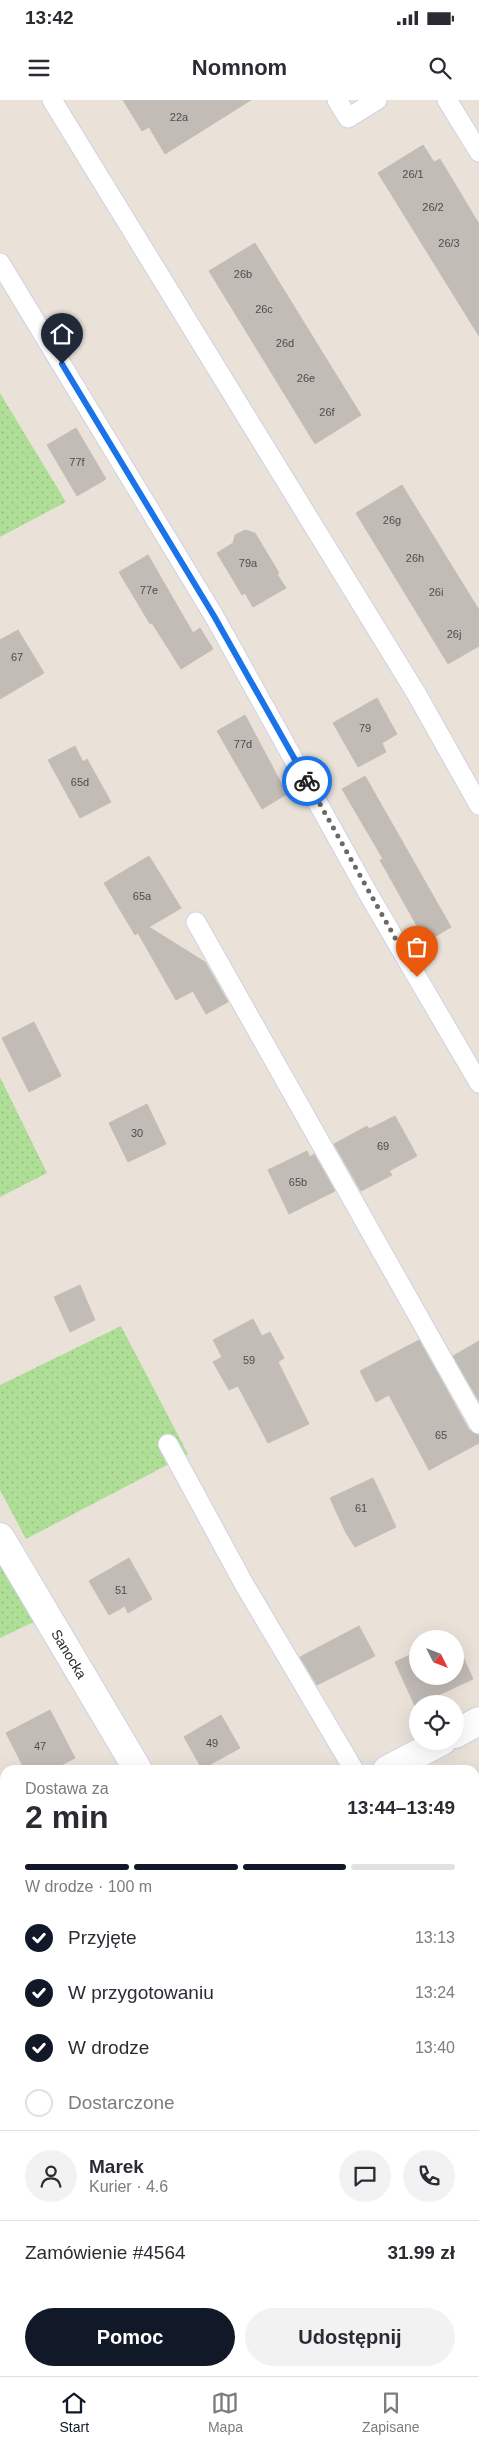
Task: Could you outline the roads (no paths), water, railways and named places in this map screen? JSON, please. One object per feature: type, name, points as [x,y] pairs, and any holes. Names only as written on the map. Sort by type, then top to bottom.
[{"type":"street","name":"Sanocka","points":[[0,1537],[135,1765]]},
{"type":"street","points":[[464,1729],[479,1721]]},
{"type":"street","points":[[396,1765],[425,1750]]},
{"type":"lane","points":[[52,100],[416,693],[479,805]]},
{"type":"lane","points":[[337,100],[348,118],[377,100]]},
{"type":"lane","points":[[447,100],[479,152]]},
{"type":"lane","points":[[0,263],[214,616],[369,895],[479,1084]]},
{"type":"lane","points":[[196,922],[479,1424]]},
{"type":"lane","points":[[168,1444],[244,1584],[351,1765]]}]
